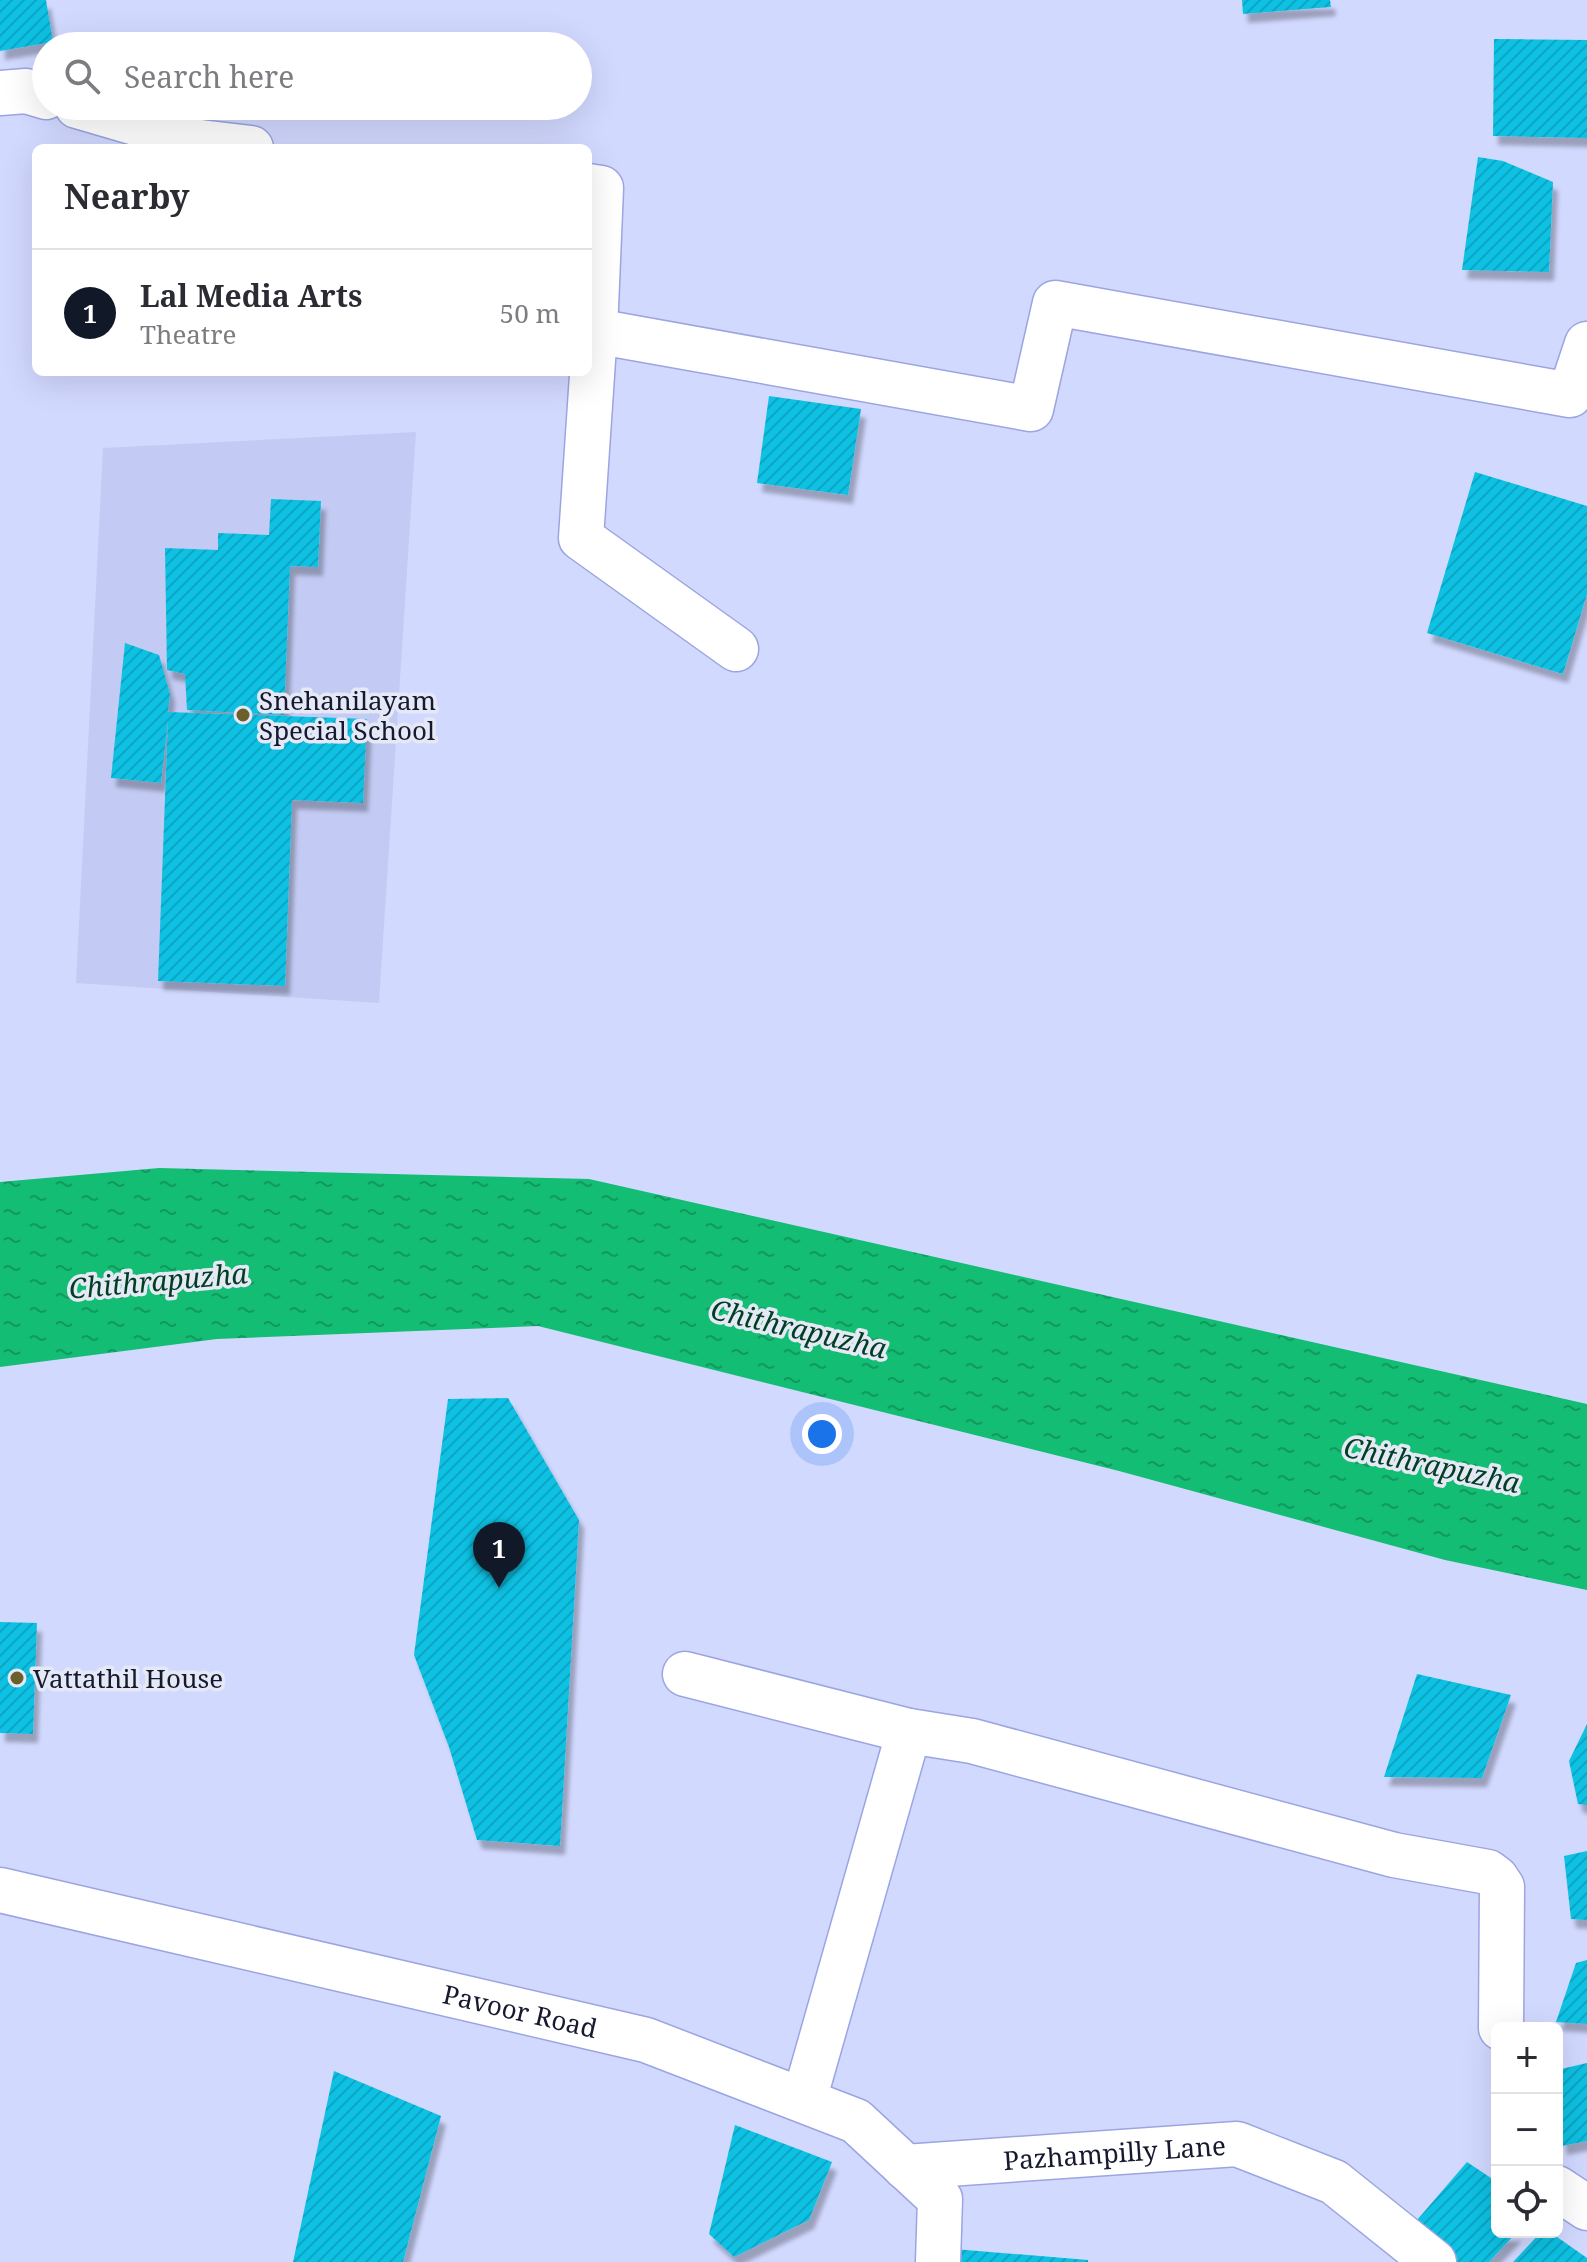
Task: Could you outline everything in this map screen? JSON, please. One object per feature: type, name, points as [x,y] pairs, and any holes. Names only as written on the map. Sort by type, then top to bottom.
[{"type":"street","points":[[0,93],[32,93]]},
{"type":"street","points":[[125,120],[217,144]]},
{"type":"street","points":[[592,187],[601,188],[592,375]]},
{"type":"street","points":[[595,331],[1031,409],[1055,303],[1570,395],[1587,344]]},
{"type":"street","points":[[592,376],[581,538],[736,649]]},
{"type":"street","points":[[685,1674],[909,1731],[972,1741],[1394,1855],[1488,1872],[1502,1887],[1501,2022]]},
{"type":"street","points":[[804,2100],[909,1731]]},
{"type":"street","name":"Pavoor Road","points":[[0,1890],[646,2040],[804,2100],[856,2121],[940,2199],[938,2262]]},
{"type":"street","name":"Pazhampilly Lane","points":[[905,2167],[1237,2144],[1334,2182],[1434,2262]]},
{"type":"street","points":[[1563,2192],[1587,2208]]},
{"type":"shaded area","name":"Snehanilayam Special School","points":[[416,432],[379,1003],[76,983],[103,448]]},
{"type":"water","name":"Chithrapuzha","points":[[159,1168],[589,1179],[1587,1404],[1587,1590],[1445,1560],[1119,1471],[538,1326],[217,1339],[0,1367],[0,1182]]},
{"type":"building","points":[[0,0],[46,0],[51,32],[32,32],[32,46],[0,51]]},
{"type":"building","points":[[1242,0],[1330,0],[1331,7],[1243,14]]},
{"type":"building","points":[[1494,39],[1587,40],[1587,138],[1493,136]]},
{"type":"building","points":[[1478,157],[1503,161],[1553,182],[1549,272],[1462,270]]},
{"type":"building","points":[[769,396],[861,409],[848,495],[757,483]]},
{"type":"building","points":[[1475,472],[1587,506],[1587,594],[1563,674],[1427,633]]},
{"type":"building","points":[[271,499],[321,501],[318,567],[290,566],[284,715],[187,710],[185,674],[167,670],[165,548],[218,550],[218,533],[269,535]]},
{"type":"building","points":[[125,643],[159,655],[170,694],[168,712],[367,719],[363,803],[292,800],[285,986],[158,981],[168,720],[161,783],[111,778]]},
{"type":"building","points":[[508,1398],[579,1520],[560,1846],[477,1840],[449,1747],[414,1655],[448,1399]]},
{"type":"building","name":"Vattathil House","points":[[0,1622],[37,1623],[33,1734],[0,1733]]},
{"type":"building","points":[[1417,1674],[1511,1695],[1482,1778],[1384,1777]]},
{"type":"building","points":[[1587,1724],[1587,1805],[1578,1804],[1569,1761]]},
{"type":"building","points":[[1587,1851],[1587,1920],[1571,1919],[1564,1856]]},
{"type":"building","points":[[1587,1960],[1587,2024],[1556,2022],[1576,1963]]},
{"type":"building","points":[[1587,2063],[1587,2141],[1563,2146],[1563,2094],[1563,2069]]},
{"type":"building","points":[[334,2071],[441,2116],[403,2262],[293,2262]]},
{"type":"building","points":[[735,2125],[832,2162],[809,2220],[734,2257],[709,2234]]},
{"type":"building","points":[[1467,2162],[1491,2178],[1491,2238],[1511,2238],[1489,2262],[1458,2262],[1405,2234]]},
{"type":"building","points":[[1535,2238],[1559,2238],[1587,2258],[1587,2262],[1513,2262]]},
{"type":"building","points":[[954,2249],[1088,2260],[1088,2262],[952,2262]]},
{"type":"place","name":"Snehanilayam Special School","points":[[243,715]]},
{"type":"place","name":"Lal Media Arts","points":[[499,1588]]},
{"type":"place","name":"Vattathil House","points":[[17,1678]]}]
